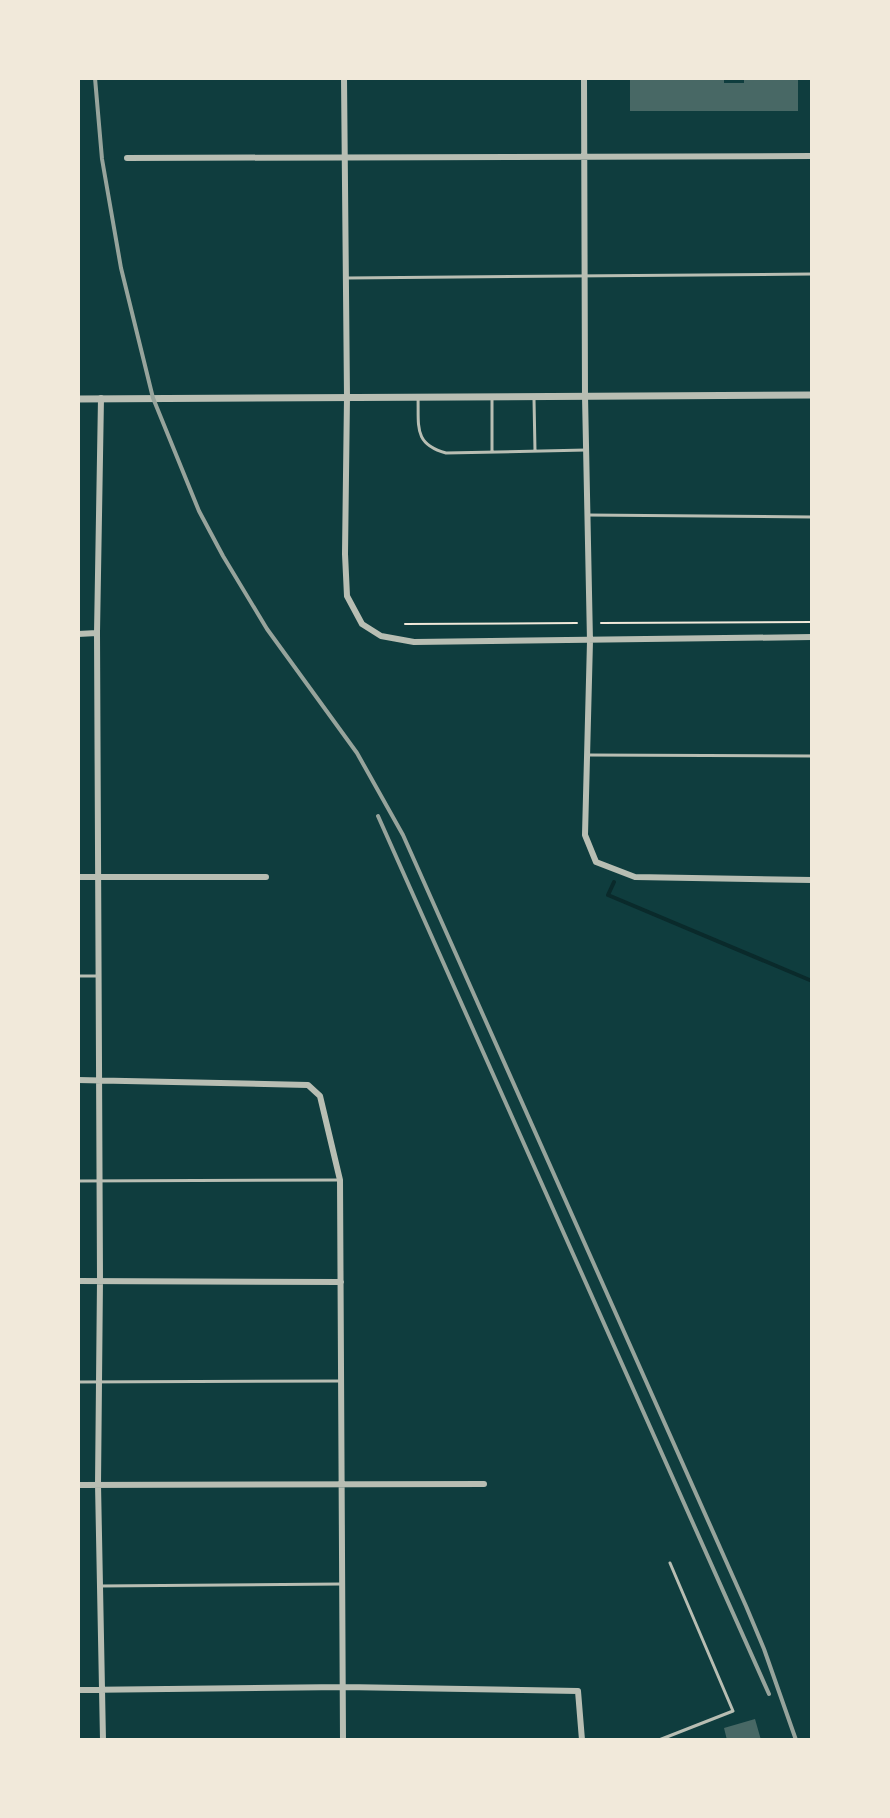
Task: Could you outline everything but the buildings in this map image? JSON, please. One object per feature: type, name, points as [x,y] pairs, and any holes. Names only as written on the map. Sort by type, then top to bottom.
[{"type":"street","points":[[344,78],[346,582],[347,596],[362,624],[381,636],[414,642],[812,637]]},
{"type":"street","points":[[584,78],[590,641],[585,835],[596,862],[635,877],[812,880]]},
{"type":"street","points":[[127,158],[812,156]]},
{"type":"street","points":[[78,399],[812,395]]},
{"type":"street","points":[[101,398],[97,633],[100,1080],[98,1484],[103,1740]]},
{"type":"street","points":[[78,634],[97,633]]},
{"type":"street","points":[[78,877],[266,877]]},
{"type":"street","points":[[78,1080],[308,1085],[320,1096],[340,1180],[343,1740]]},
{"type":"street","points":[[78,1281],[341,1282]]},
{"type":"street","points":[[78,1485],[484,1484]]},
{"type":"street","points":[[78,1690],[344,1687],[578,1691],[582,1740]]},
{"type":"lane","points":[[345,278],[812,274]]},
{"type":"lane","points":[[492,396],[492,452]]},
{"type":"lane","points":[[534,396],[535,451]]},
{"type":"lane","points":[[418,397],[419,435],[431,449],[446,453],[586,450]]},
{"type":"lane","points":[[587,515],[812,517]]},
{"type":"lane","points":[[587,755],[812,756]]},
{"type":"lane","points":[[78,976],[99,976]]},
{"type":"lane","points":[[78,1181],[340,1180]]},
{"type":"lane","points":[[78,1382],[342,1381]]},
{"type":"lane","points":[[659,1740],[733,1711],[670,1563]]},
{"type":"lane","points":[[100,1586],[343,1584]]},
{"type":"path","points":[[596,623],[812,622]]},
{"type":"path","points":[[405,624],[577,623]]},
{"type":"waterway","points":[[614,882],[608,895],[812,981]]},
{"type":"railway","points":[[95,78],[102,159],[121,268],[153,398],[199,511],[267,629],[357,753],[403,835],[746,1606],[796,1740]]},
{"type":"railway","points":[[378,816],[769,1694]]}]
